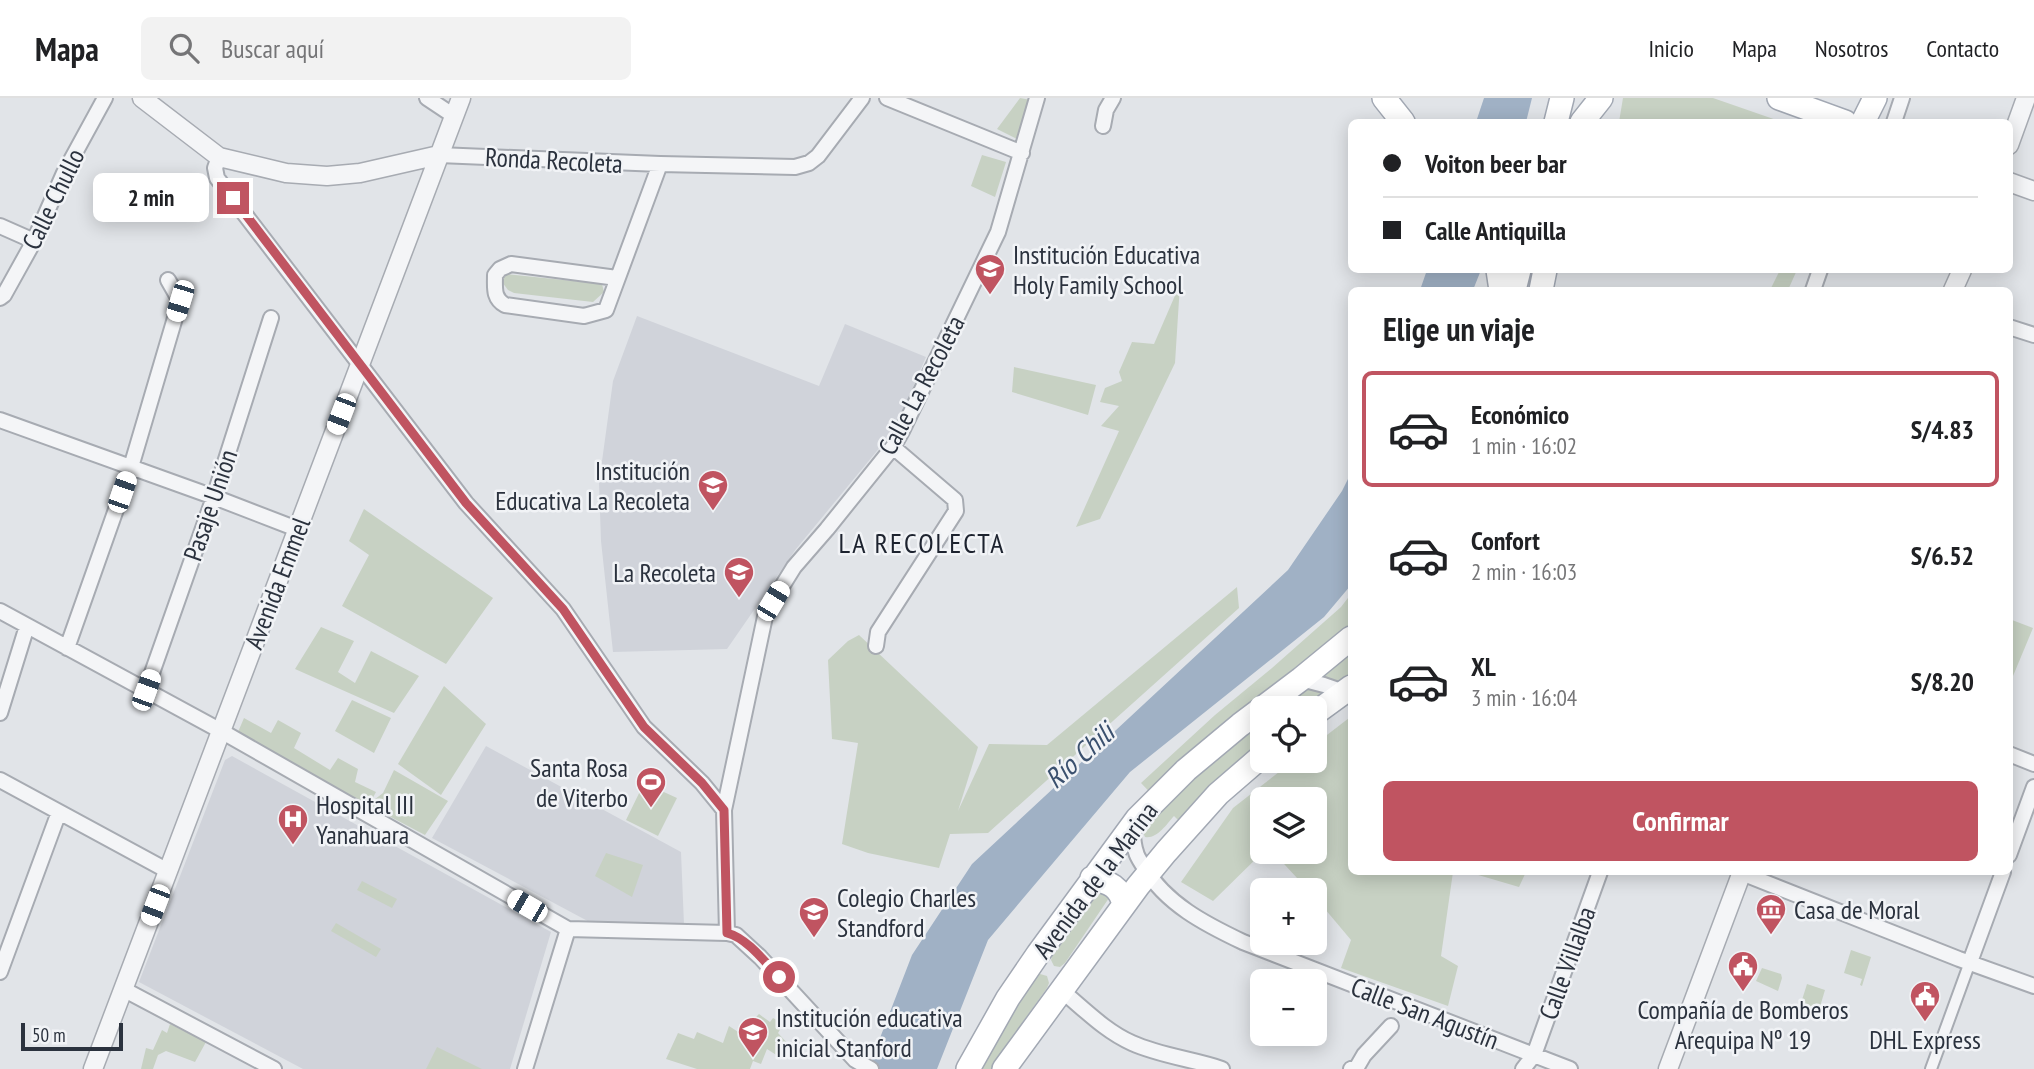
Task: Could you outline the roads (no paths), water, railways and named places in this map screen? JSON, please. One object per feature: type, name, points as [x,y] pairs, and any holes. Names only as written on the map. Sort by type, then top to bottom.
[{"type":"main road","points":[[1384,98],[1401,119]]},
{"type":"main road","points":[[1557,119],[1562,98]]},
{"type":"main road","points":[[1585,119],[1601,98]]},
{"type":"main road","points":[[1779,98],[1811,115],[1830,119]]},
{"type":"main road","points":[[1864,119],[1875,98]]},
{"type":"main road","name":"Avenida de la Marina","points":[[968,1069],[1002,1009],[1038,954],[1132,825],[1186,770],[1240,725],[1348,648]]},
{"type":"main road","points":[[1327,705],[1348,692]]},
{"type":"main road","name":"Avenida de la Marina","points":[[1004,1069],[1148,874],[1218,794],[1250,766]]},
{"type":"main road","points":[[1092,878],[1112,884],[1122,894],[1124,905]]},
{"type":"main road","points":[[1038,954],[1049,975],[1066,984]]},
{"type":"street","name":"Calle Chullo","points":[[0,298],[34,241],[64,173],[104,98]]},
{"type":"street","points":[[142,98],[219,157],[215,168],[217,178],[466,503],[563,609],[644,727],[702,783],[724,810]]},
{"type":"street","points":[[426,98],[454,116]]},
{"type":"street","name":"Avenida Emmel","points":[[93,1069],[461,98]]},
{"type":"street","name":"Ronda Recoleta","points":[[219,157],[286,173],[327,176],[360,173],[439,155],[795,167],[809,163],[818,156],[862,98]]},
{"type":"street","points":[[887,98],[1022,153]]},
{"type":"street","name":"Calle La Recoleta","points":[[727,933],[724,810],[765,612],[794,567],[893,446],[998,232],[1037,98]]},
{"type":"street","points":[[1103,126],[1106,110],[1113,98]]},
{"type":"street","points":[[1895,119],[1902,98]]},
{"type":"street","points":[[2013,134],[2026,98]]},
{"type":"street","points":[[617,278],[511,264],[500,269],[495,275],[495,293],[498,301],[505,305],[584,316],[606,310],[660,164]]},
{"type":"street","points":[[2013,183],[2034,191]]},
{"type":"street","points":[[0,226],[34,241]]},
{"type":"street","points":[[67,648],[131,467],[180,301],[168,280]]},
{"type":"street","name":"Pasaje Unión","points":[[146,690],[214,497],[271,318]]},
{"type":"street","points":[[2013,328],[2034,335]]},
{"type":"street","points":[[0,420],[298,529]]},
{"type":"street","points":[[876,646],[878,632],[956,511],[955,500],[893,446]]},
{"type":"street","points":[[0,611],[221,731],[568,929],[736,935],[760,957],[849,1062],[855,1060],[867,1068]]},
{"type":"street","points":[[0,713],[27,626]]},
{"type":"street","points":[[1301,679],[1348,691]]},
{"type":"street","points":[[2013,756],[2034,764]]},
{"type":"street","points":[[0,780],[168,871]]},
{"type":"street","points":[[2013,844],[2034,787]]},
{"type":"street","points":[[0,972],[59,812]]},
{"type":"street","name":"Calle San Agustín","points":[[1132,825],[1136,853],[1148,874],[1162,891],[1193,915],[1233,937],[1570,1069]]},
{"type":"street","name":"Calle Villalba","points":[[1523,1069],[1534,1055],[1599,875]]},
{"type":"street","points":[[1668,1069],[1740,875]]},
{"type":"street","points":[[1749,875],[2034,986]]},
{"type":"street","points":[[1931,1069],[2002,875]]},
{"type":"street","points":[[525,1069],[568,929]]},
{"type":"street","points":[[1066,984],[1100,1024],[1123,1039],[1196,1066],[1222,1069]]},
{"type":"street","points":[[123,989],[275,1069]]},
{"type":"street","points":[[1351,1069],[1357,1067],[1364,1055],[1391,1026]]},
{"type":"water","points":[[1484,98],[1532,98],[1527,119],[1477,119]]},
{"type":"water","points":[[1426,273],[1480,273],[1474,287],[1421,287]]},
{"type":"water","points":[[1348,479],[1348,589],[1324,617],[1130,772],[988,940],[937,1069],[868,1069],[912,955],[972,864],[1288,570]]},
{"type":"place","name":"Institución Educativa Holy Family School","points":[[990,296]]},
{"type":"place","name":"Institución Educativa La Recoleta","points":[[713,512]]},
{"type":"place","name":"La Recoleta","points":[[739,599]]},
{"type":"place","name":"Santa Rosa de Viterbo","points":[[651,809]]},
{"type":"place","name":"Hospital III Yanahuara","points":[[293,846]]},
{"type":"place","name":"Casa de Moral","points":[[1771,936]]},
{"type":"place","name":"Colegio Charles Standford","points":[[814,939]]},
{"type":"place","name":"Compañía de Bomberos Arequipa Nº 19","points":[[1743,993]]},
{"type":"place","name":"DHL Express","points":[[1925,1023]]},
{"type":"place","name":"Institución educativa inicial Stanford","points":[[753,1059]]},
{"type":"district","name":"LA RECOLECTA","points":[[922,542]]},
{"type":"water label","name":"Río Chili","points":[[1079,755]]}]
